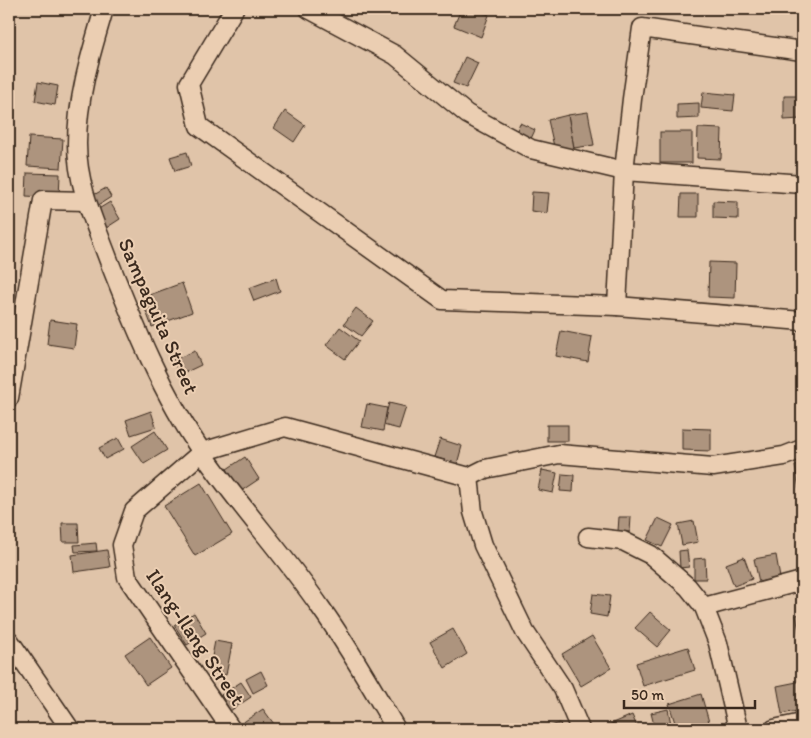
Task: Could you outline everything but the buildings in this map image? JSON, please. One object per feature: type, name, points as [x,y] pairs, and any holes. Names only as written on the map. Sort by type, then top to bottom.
[{"type":"street","name":"Sampaguita Street","points":[[104,9],[86,71],[79,109],[78,171],[86,200],[146,351],[172,402],[202,452],[321,608],[360,668],[396,729]]},
{"type":"street","points":[[234,9],[190,84],[199,126],[442,300],[617,306],[802,321]]},
{"type":"street","points":[[310,9],[395,55],[467,114],[531,150],[624,171],[802,184]]},
{"type":"street","points":[[617,306],[624,171],[642,28],[802,51]]},
{"type":"street","points":[[9,398],[43,200],[86,200]]},
{"type":"street","points":[[202,452],[285,427],[469,477],[485,469],[560,454],[713,467],[784,456],[802,449]]},
{"type":"street","name":"Ilang-Ilang Street","points":[[202,452],[134,511],[122,544],[127,577],[231,729]]},
{"type":"street","points":[[469,477],[473,512],[483,544],[525,632],[563,689],[580,729]]},
{"type":"street","points":[[588,537],[623,542],[651,555],[688,587],[704,607],[718,643],[738,729]]},
{"type":"street","points":[[704,607],[802,581]]},
{"type":"street","points":[[9,640],[70,729]]},
{"type":"street","points":[[774,729],[802,723]]}]
